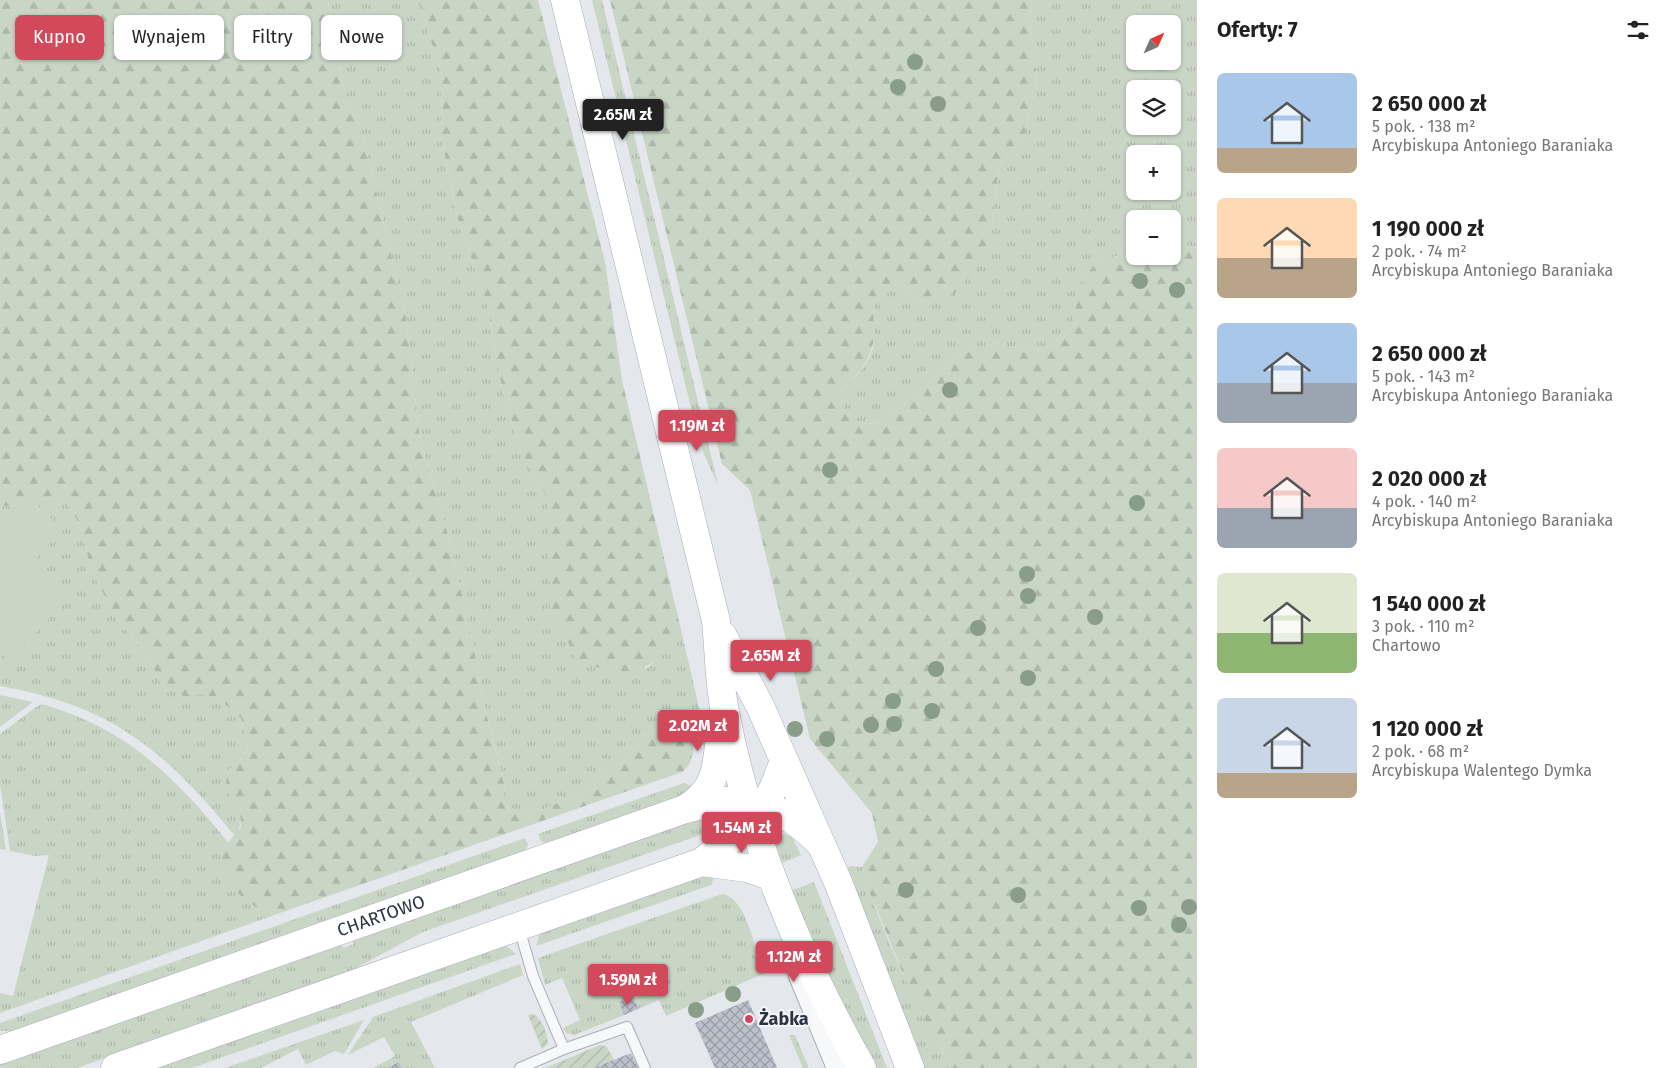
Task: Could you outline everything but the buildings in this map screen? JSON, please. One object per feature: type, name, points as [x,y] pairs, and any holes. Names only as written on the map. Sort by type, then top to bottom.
[{"type":"street","points":[[566,0],[716,621],[724,709],[754,808],[771,876],[797,939],[862,1068]]},
{"type":"street","points":[[716,621],[760,706],[783,763],[853,917],[910,1068]]},
{"type":"street","points":[[686,809],[702,796],[716,770],[724,709]]},
{"type":"street","points":[[115,1068],[702,862],[718,847],[743,831],[754,808],[776,784],[783,763]]},
{"type":"street","points":[[754,808],[802,827],[821,844]]},
{"type":"street","name":"CHARTOWO","points":[[0,1050],[686,809],[754,808]]},
{"type":"street","points":[[702,862],[747,868],[771,876]]},
{"type":"street","points":[[797,939],[800,976],[837,1068]]},
{"type":"lane","points":[[519,926],[533,976],[564,1049]]},
{"type":"lane","points":[[520,1068],[564,1049],[627,1027],[645,1068]]},
{"type":"green space","points":[[0,0],[328,0],[331,15],[321,15],[321,60],[338,60],[342,83],[364,140],[406,317],[420,440],[445,523],[474,646],[480,689],[505,787],[503,804],[513,814],[544,809],[590,789],[608,770],[629,758],[643,735],[670,728],[691,732],[693,743],[691,759],[682,772],[277,914],[257,908],[239,894],[221,869],[220,852],[241,827],[240,806],[225,790],[228,770],[239,763],[248,747],[241,718],[219,699],[202,694],[187,698],[160,682],[149,658],[117,618],[91,571],[81,527],[67,502],[47,497],[23,507],[0,506]]},
{"type":"green space","points":[[328,0],[418,0],[442,75],[441,136],[457,216],[487,304],[502,388],[519,448],[548,500],[550,538],[646,669],[682,634],[704,729],[691,732],[670,728],[643,735],[629,758],[608,770],[590,789],[544,809],[513,814],[503,804],[505,786],[480,689],[474,646],[445,523],[420,440],[406,317],[364,140],[342,83],[338,60],[402,60],[402,15],[331,15]]},
{"type":"green space","points":[[418,0],[538,0],[605,262],[622,380],[682,634],[656,659],[636,670],[625,672],[613,671],[578,662],[550,606],[548,500],[519,448],[502,388],[487,304],[457,216],[441,136],[442,75]]},
{"type":"green space","points":[[592,0],[602,0],[718,485],[700,445]]},
{"type":"green space","points":[[610,0],[1033,0],[1029,16],[1037,75],[1025,135],[999,167],[991,235],[971,275],[950,298],[922,302],[896,283],[881,287],[875,303],[874,335],[869,357],[854,378],[841,391],[842,401],[844,409],[853,420],[867,424],[884,421],[966,351],[997,343],[1028,351],[1058,344],[1074,325],[1077,288],[1095,263],[1126,253],[1126,265],[1181,265],[1181,244],[1197,248],[1197,1068],[952,1068],[913,998],[870,893],[862,867],[878,842],[872,813],[810,739],[750,490],[722,464]]},
{"type":"green space","points":[[1033,0],[1197,0],[1197,248],[1181,244],[1181,210],[1126,210],[1126,253],[1095,263],[1077,288],[1074,325],[1058,344],[1028,351],[997,343],[966,351],[884,421],[867,424],[853,420],[844,409],[841,391],[863,368],[870,357],[874,343],[875,303],[881,287],[896,283],[922,302],[991,235],[999,167],[1025,135],[1037,75],[1029,16]]},
{"type":"green space","points":[[26,494],[63,530],[33,562],[70,597],[9,661],[0,653],[0,597],[3,594],[0,591],[0,522]]},
{"type":"green space","points":[[47,497],[67,502],[81,527],[91,571],[117,618],[149,658],[160,682],[219,699],[241,718],[248,746],[239,763],[228,770],[241,812],[239,828],[235,836],[184,779],[133,736],[105,720],[74,706],[40,695],[0,686],[0,506],[23,507]]},
{"type":"green space","points":[[0,695],[33,702],[0,727]]},
{"type":"green space","points":[[42,704],[99,726],[124,741],[168,776],[228,842],[220,852],[257,908],[277,914],[0,1013],[0,993],[13,996],[49,855],[35,856],[10,851],[0,784],[0,734]]},
{"type":"green space","points":[[684,783],[690,785],[691,789],[678,798],[546,844],[541,841],[538,834]]},
{"type":"green space","points":[[0,812],[6,850],[0,849]]},
{"type":"green space","points":[[699,819],[703,834],[423,932],[354,969],[77,1068],[0,1068],[0,1064],[341,945],[344,948],[354,944],[352,941],[367,935]]},
{"type":"green space","points":[[785,834],[792,837],[801,855],[780,864],[774,843],[778,837]]},
{"type":"green space","points":[[525,838],[528,845],[525,851],[14,1031],[0,1031],[0,1023]]},
{"type":"green space","points":[[851,866],[862,867],[870,893],[901,970],[952,1068],[921,1068],[844,869]]},
{"type":"green space","points":[[716,874],[711,885],[536,946],[540,932],[696,878]]},
{"type":"green space","points":[[814,882],[887,1068],[877,1068],[832,981],[790,891]]},
{"type":"green space","points":[[722,894],[731,897],[744,915],[754,941],[763,974],[666,1016],[659,1000],[638,1009],[633,997],[624,1015],[574,1035],[566,1033],[563,1028],[580,1020],[562,978],[545,985],[538,958]]},
{"type":"green space","points":[[505,945],[516,954],[192,1068],[155,1068]]},
{"type":"green space","points":[[520,964],[523,975],[411,1022],[435,1068],[402,1068],[398,1062],[387,1068],[373,1068],[395,1056],[384,1037],[348,1055],[373,1017]]},
{"type":"green space","points":[[533,1014],[542,1023],[547,1036],[548,1044],[542,1049],[528,1015]]},
{"type":"green space","points":[[364,1020],[344,1054],[335,1051],[306,1065],[298,1049],[261,1068],[225,1068]]},
{"type":"green space","points":[[789,1035],[795,1035],[809,1068],[803,1068]]},
{"type":"green space","points":[[600,1045],[607,1047],[614,1060],[594,1068],[545,1068]]},
{"type":"place","name":"Żabka","points":[[749,1019]]}]
